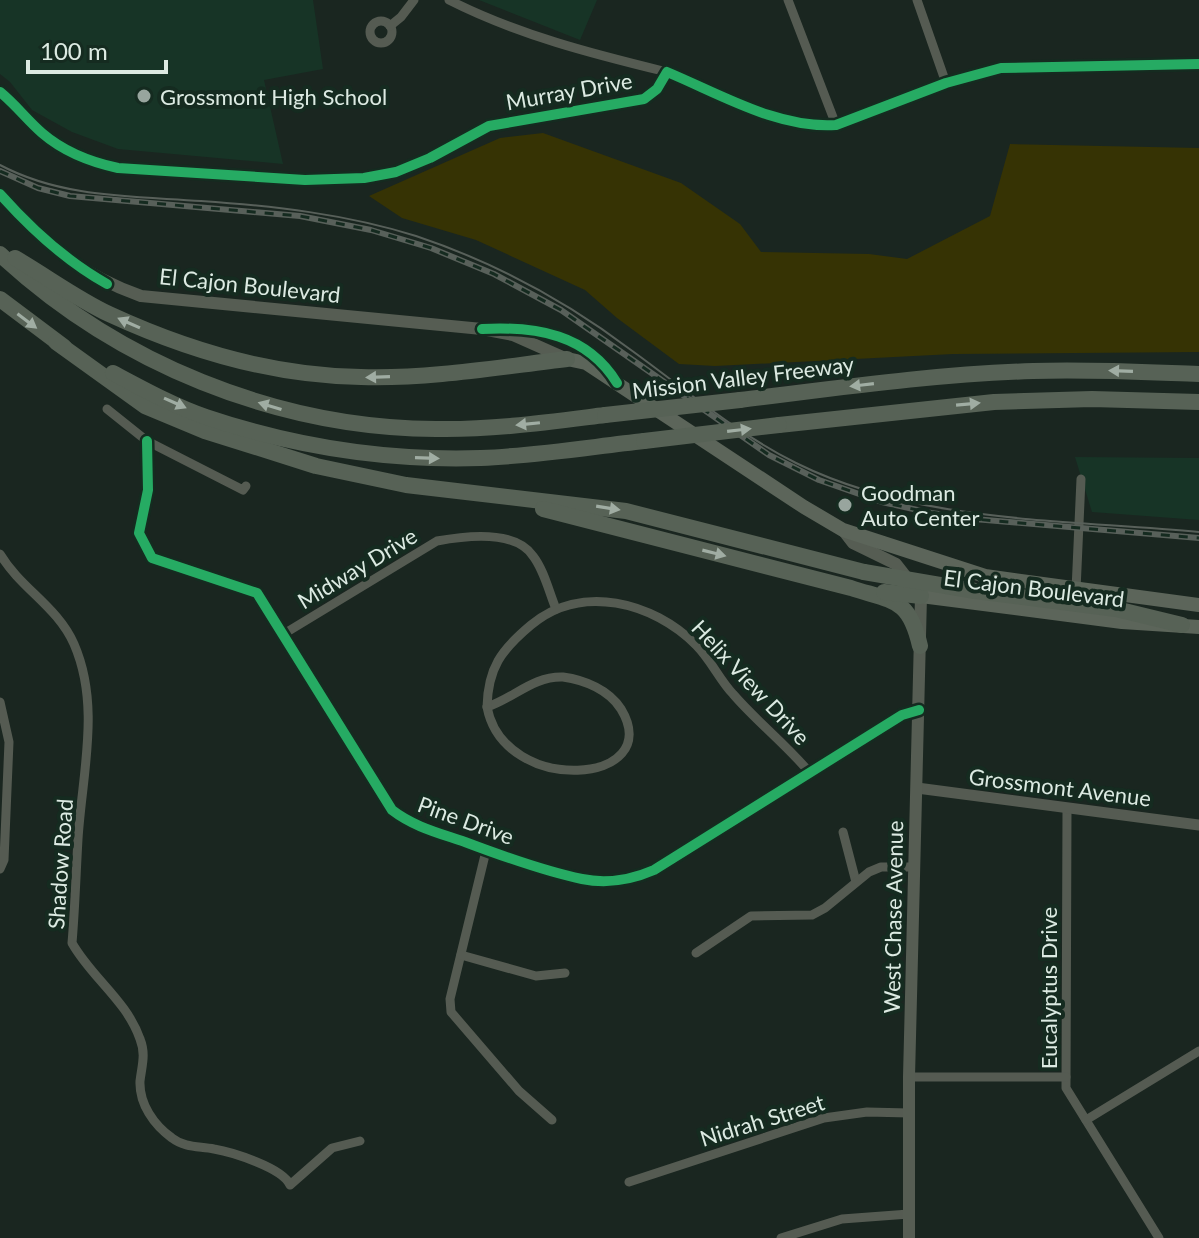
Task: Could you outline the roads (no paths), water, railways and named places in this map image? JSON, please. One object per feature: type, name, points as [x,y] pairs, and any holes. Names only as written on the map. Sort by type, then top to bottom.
[{"type":"highway","points":[[0,252],[105,312],[141,328],[189,345],[289,371],[363,377],[411,375],[567,359]]},
{"type":"highway","name":"Mission Valley Freeway","points":[[0,252],[64,308],[111,338],[197,380],[278,409],[351,423],[480,429],[914,379],[1000,372],[1118,370],[1199,374]]},
{"type":"highway","points":[[0,299],[145,406],[205,431],[316,466],[367,478],[585,505],[664,519],[864,572],[974,582],[1191,626]]},
{"type":"highway","points":[[56,342],[144,389],[205,417],[314,447],[415,458],[482,458],[994,402],[1106,399],[1199,402]]},
{"type":"highway","points":[[503,496],[851,588],[901,605],[909,612],[920,646]]},
{"type":"highway","points":[[851,588],[921,596]]},
{"type":"main road","name":"El Cajon Boulevard","points":[[0,194],[23,220],[79,268],[107,284],[141,296],[482,329],[513,335],[567,359],[586,363],[792,500],[843,530],[860,534],[974,582],[1076,590],[1199,605]]},
{"type":"main road","name":"El Cajon Boulevard","points":[[482,329],[519,327],[560,337],[593,354],[617,383]]},
{"type":"main road","name":"El Cajon Boulevard","points":[[843,530],[853,543],[896,564],[921,596],[1122,622],[1191,626]]},
{"type":"main road","points":[[900,550],[919,577],[921,596]]},
{"type":"main road","points":[[921,596],[935,580],[974,582]]},
{"type":"main road","name":"West Chase Avenue","points":[[909,1238],[909,1077],[921,596]]},
{"type":"street","points":[[390,26],[414,0]]},
{"type":"street","points":[[449,0],[572,49],[667,72],[767,114],[799,122],[836,125],[946,83],[1001,68],[1199,64]]},
{"type":"street","points":[[788,0],[836,125]]},
{"type":"street","points":[[917,0],[946,83]]},
{"type":"street","name":"Murray Drive","points":[[0,92],[40,132],[64,149],[95,163],[118,168],[305,180],[364,178],[396,172],[430,158],[489,126],[644,99],[657,89],[667,72]]},
{"type":"street","points":[[107,409],[147,441],[243,490],[246,486]]},
{"type":"street","name":"Pine Drive","points":[[147,441],[148,490],[139,533],[152,558],[257,593],[392,810],[415,825],[486,851],[583,879],[616,881],[637,878],[902,715],[919,710]]},
{"type":"street","points":[[1076,590],[1081,479]]},
{"type":"street","name":"Midway Drive","points":[[282,635],[437,541],[456,537],[505,538],[519,543],[534,557],[556,609]]},
{"type":"street","name":"Shadow Road","points":[[0,554],[9,570],[49,605],[61,620],[74,644],[83,672],[89,747],[78,838],[72,943],[128,1015],[140,1037],[145,1054],[140,1082],[144,1105],[152,1118],[181,1144],[215,1149],[244,1158],[277,1171],[290,1185],[332,1148],[360,1141]]},
{"type":"street","name":"Helix View Drive","points":[[487,707],[488,683],[497,662],[514,639],[542,616],[556,609],[574,603],[608,602],[636,608],[674,626],[702,651],[730,691],[810,773]]},
{"type":"street","points":[[543,678],[572,678],[601,690],[617,704],[628,725],[629,742],[622,756],[609,764],[585,771],[559,772],[531,762],[507,745],[495,731],[487,707],[501,703],[543,678]]},
{"type":"street","points":[[0,702],[9,742],[4,860],[0,869]]},
{"type":"street","name":"Grossmont Avenue","points":[[917,788],[1199,825]]},
{"type":"street","name":"Eucalyptus Drive","points":[[1067,808],[1066,1088],[1159,1238]]},
{"type":"street","points":[[843,832],[856,882]]},
{"type":"street","points":[[486,851],[450,999],[451,1012],[519,1091],[552,1120]]},
{"type":"street","points":[[696,953],[751,916],[812,915],[881,867],[915,867]]},
{"type":"street","points":[[461,955],[536,976],[565,973]]},
{"type":"street","points":[[1086,1120],[1199,1051]]},
{"type":"street","points":[[909,1077],[1066,1077]]},
{"type":"street","name":"Nidrah Street","points":[[629,1182],[824,1118],[867,1112],[909,1113]]},
{"type":"street","points":[[781,1238],[842,1219],[909,1214]]},
{"type":"tram line","points":[[0,165],[24,176],[73,190],[310,212],[390,228],[445,246],[555,299],[774,451],[843,483],[892,498],[993,516],[1199,532]]},
{"type":"railway","points":[[0,171],[38,188],[70,196],[300,216],[371,230],[431,248],[494,274],[561,310],[769,455],[819,480],[882,502],[974,519],[1199,538]]},
{"type":"place","name":"Grossmont High School","points":[[144,96]]},
{"type":"place","name":"Goodman Auto Center","points":[[845,505]]}]
